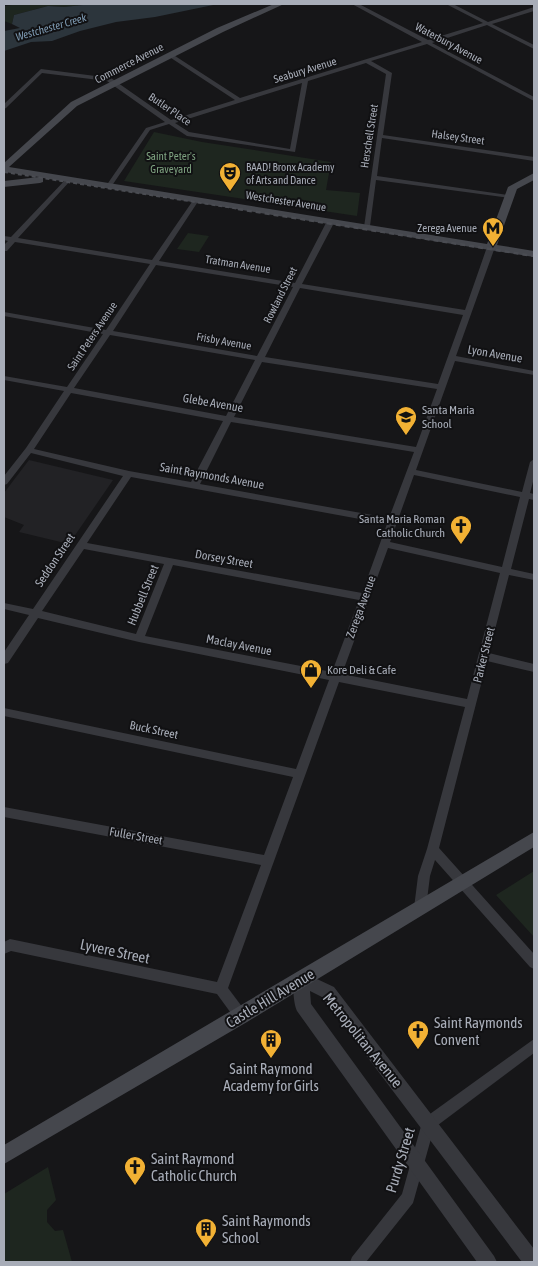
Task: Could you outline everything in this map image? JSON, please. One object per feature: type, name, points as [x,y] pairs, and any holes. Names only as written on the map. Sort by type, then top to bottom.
[{"type":"main road","name":"Commerce Avenue","points":[[4,170],[54,124],[70,106],[220,30],[280,4]]},
{"type":"main road","name":"Westchester Avenue","points":[[4,170],[534,254]]},
{"type":"main road","name":"Zerega Avenue","points":[[491,247],[513,187],[534,176]]},
{"type":"main road","points":[[4,184],[69,179]]},
{"type":"main road","name":"Castle Hill Avenue","points":[[4,1155],[241,1016],[534,839]]},
{"type":"street","name":"Waterbury Avenue","points":[[355,4],[534,99]]},
{"type":"street","points":[[449,4],[534,47]]},
{"type":"street","name":"Seabury Avenue","points":[[109,186],[148,129],[534,9]]},
{"type":"street","points":[[170,55],[240,101]]},
{"type":"street","name":"Herschell Street","points":[[366,226],[389,73],[368,62]]},
{"type":"street","name":"Butler Place","points":[[4,107],[41,71],[109,79],[187,134],[293,151],[305,81]]},
{"type":"street","name":"Halsey Street","points":[[380,136],[534,159]]},
{"type":"street","points":[[373,177],[508,197]]},
{"type":"street","points":[[4,249],[69,179]]},
{"type":"street","name":"Saint Peters Avenue","points":[[4,482],[29,450],[70,390],[196,200]]},
{"type":"street","name":"Rowland Street","points":[[194,486],[331,221]]},
{"type":"street","name":"Tratman Avenue","points":[[4,238],[468,312]]},
{"type":"street","name":"Zerega Avenue","points":[[222,989],[442,387],[491,247]]},
{"type":"street","name":"Frisby Avenue","points":[[4,314],[260,359],[442,387]]},
{"type":"street","name":"Lyon Avenue","points":[[452,358],[534,373]]},
{"type":"street","name":"Glebe Avenue","points":[[4,378],[228,419],[419,450]]},
{"type":"street","name":"Saint Raymonds Avenue","points":[[29,450],[128,474],[392,522]]},
{"type":"street","name":"Parker Street","points":[[420,908],[424,876],[433,849],[506,571],[530,496],[534,462]]},
{"type":"street","points":[[4,465],[15,467]]},
{"type":"street","points":[[411,472],[530,496]]},
{"type":"street","name":"Seddon Street","points":[[4,660],[128,474]]},
{"type":"street","points":[[384,544],[534,577]]},
{"type":"street","name":"Dorsey Street","points":[[80,545],[364,597]]},
{"type":"street","name":"Hubbell Street","points":[[139,638],[170,562]]},
{"type":"street","name":"Maclay Avenue","points":[[4,606],[139,638],[471,704]]},
{"type":"street","points":[[484,656],[534,668]]},
{"type":"street","name":"Buck Street","points":[[4,712],[299,774]]},
{"type":"street","name":"Fuller Street","points":[[4,812],[268,861]]},
{"type":"street","points":[[433,849],[534,963]]},
{"type":"street","name":"Lyvere Street","points":[[4,949],[10,945],[222,989]]},
{"type":"street","name":"Metropolitan Avenue","points":[[488,1262],[303,1006],[302,979],[328,992],[533,1262]]},
{"type":"street","points":[[222,989],[241,1016]]},
{"type":"street","name":"Purdy Street","points":[[357,1262],[408,1198],[428,1124],[534,1045]]},
{"type":"shaded area","points":[[29,460],[113,480],[69,544],[19,532],[24,525],[4,517],[4,493]]},
{"type":"green space","points":[[19,4],[92,4],[64,7],[48,6],[14,15],[12,24],[4,21],[4,6]]},
{"type":"green space","name":"Saint Peter's Graveyard","points":[[154,132],[202,142],[331,162],[326,190],[360,193],[357,216],[124,181]]},
{"type":"green space","points":[[188,233],[209,236],[199,252],[177,249]]},
{"type":"green space","points":[[534,871],[534,937],[496,895]]},
{"type":"green space","points":[[48,1167],[56,1200],[47,1210],[47,1222],[55,1231],[63,1230],[72,1262],[4,1262],[4,1194]]},
{"type":"water","name":"Westchester Creek","points":[[92,4],[218,4],[155,17],[116,22],[80,31],[52,41],[31,42],[4,51],[4,31],[20,28],[12,24],[14,15],[48,6],[64,7]]},
{"type":"railway","points":[[4,172],[246,210]]},
{"type":"railway","points":[[238,209],[534,256]]},
{"type":"place","name":"BAAD! Bronx Academy of Arts and Dance","points":[[230,192]]},
{"type":"place","name":"Zerega Avenue","points":[[493,247]]},
{"type":"place","name":"Santa Maria School","points":[[406,436]]},
{"type":"place","name":"Santa Maria Roman Catholic Church","points":[[461,545]]},
{"type":"place","name":"Kore Deli & Cafe","points":[[311,689]]},
{"type":"place","name":"Saint Raymonds Convent","points":[[418,1050]]},
{"type":"place","name":"Saint Raymond Academy for Girls","points":[[271,1059]]},
{"type":"place","name":"Saint Raymond Catholic Church","points":[[135,1186]]},
{"type":"place","name":"Saint Raymonds School","points":[[206,1248]]}]
